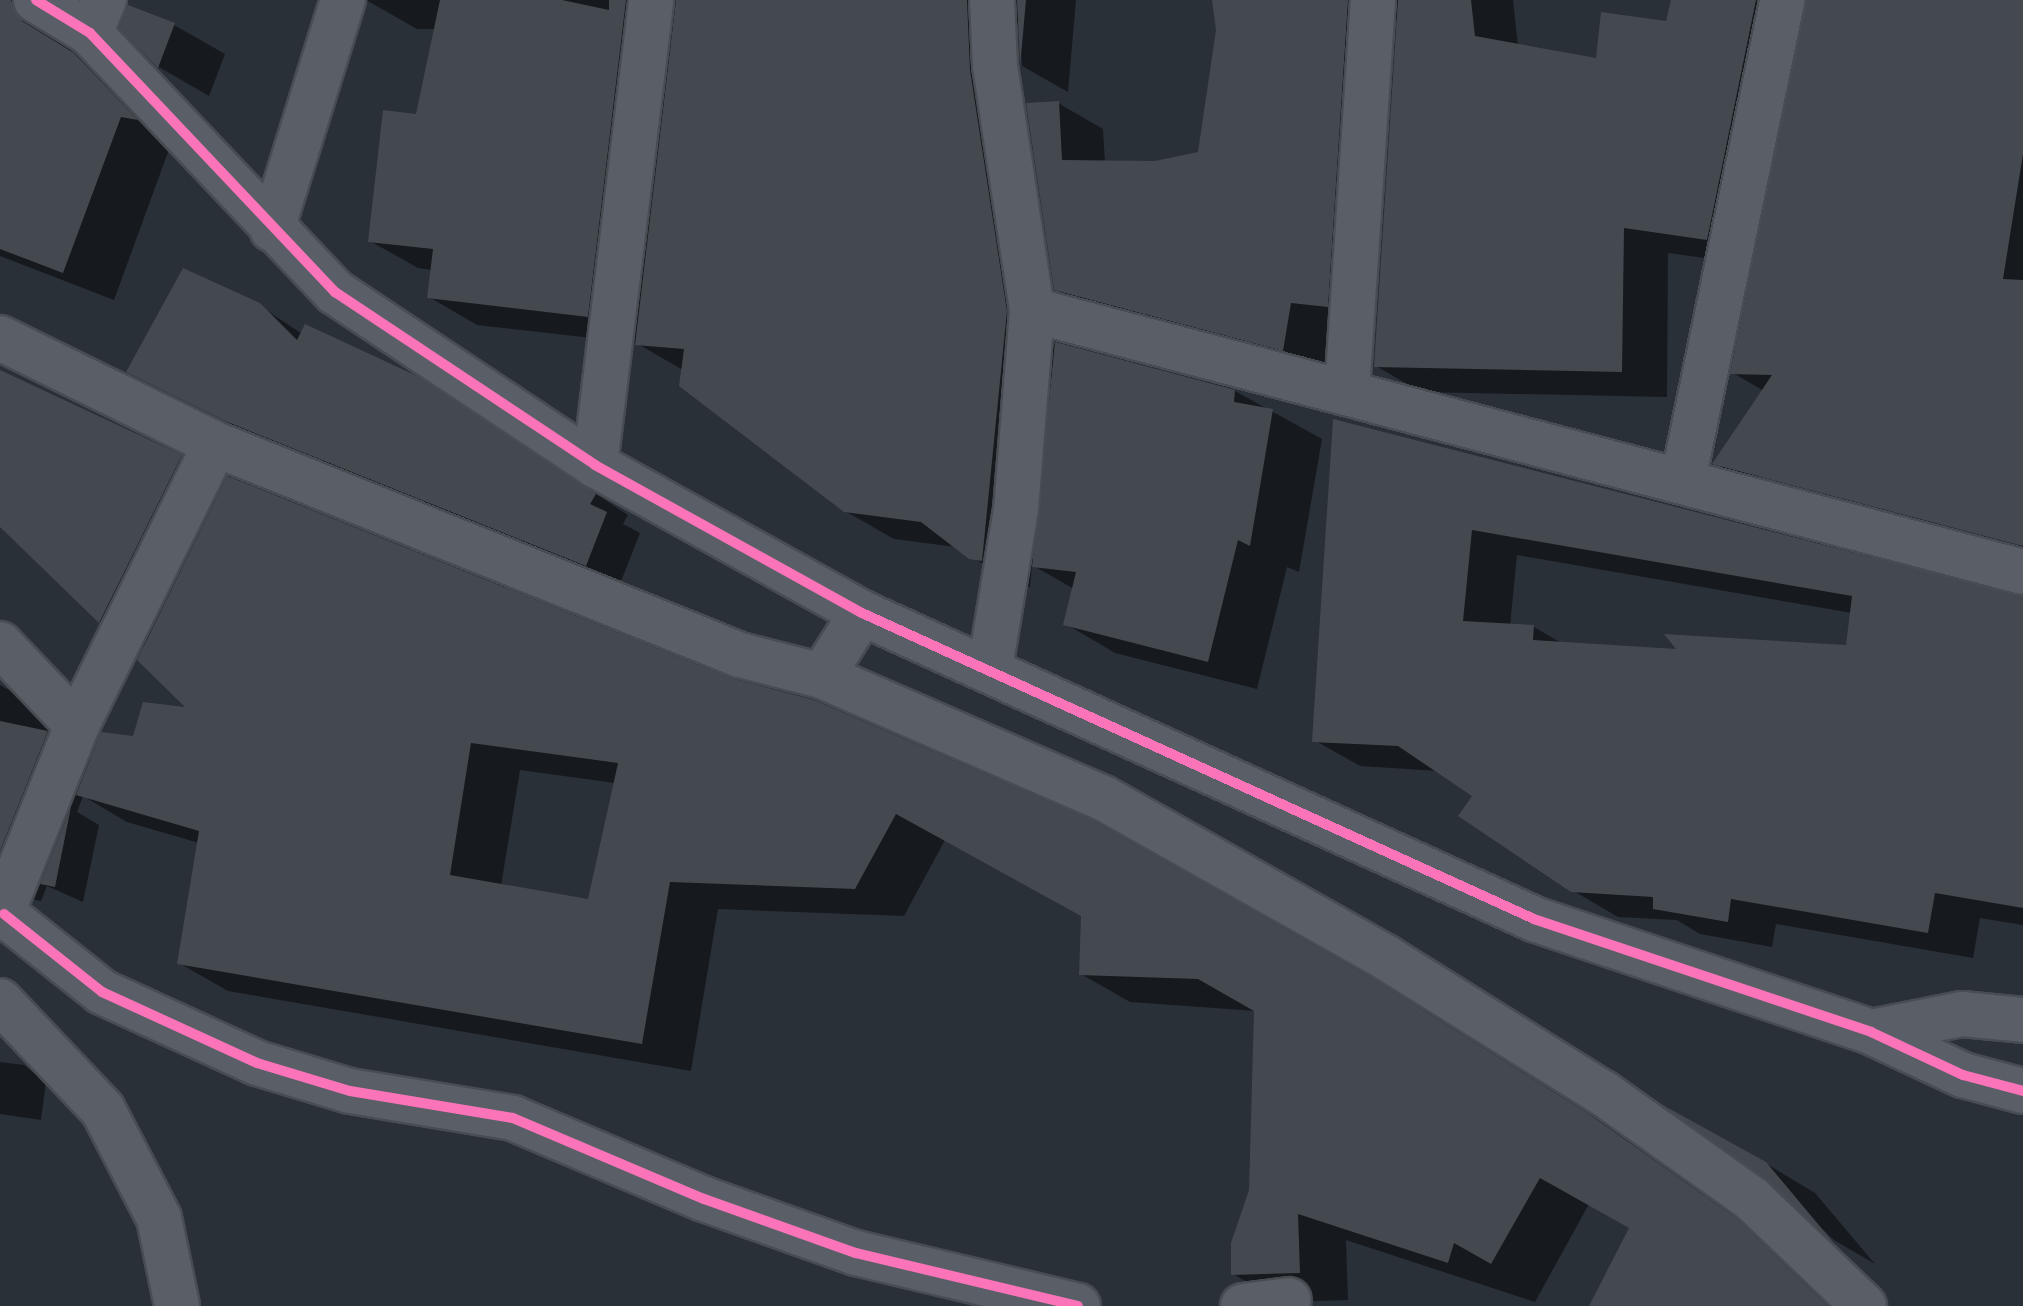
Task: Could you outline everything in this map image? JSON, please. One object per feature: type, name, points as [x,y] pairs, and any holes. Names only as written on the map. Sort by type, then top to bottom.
[{"type":"street","points":[[36,0],[97,17],[272,229],[335,292],[595,465],[862,613],[990,668],[1534,919],[1871,1032],[1963,1075],[2023,1091]]},
{"type":"street","points":[[272,229],[343,0]]},
{"type":"street","points":[[595,465],[651,0]]},
{"type":"street","points":[[990,668],[1016,510],[1032,310],[995,66],[992,0]]},
{"type":"street","points":[[1347,391],[1373,0]]},
{"type":"street","points":[[1683,480],[1782,0]]},
{"type":"street","points":[[1032,310],[2023,572]]},
{"type":"street","points":[[0,338],[215,444],[740,655],[822,676],[1103,798],[1385,957],[1603,1093],[1752,1199],[1864,1306]]},
{"type":"street","points":[[215,444],[77,725],[2,916],[102,992],[257,1063],[350,1091],[513,1118],[704,1199],[856,1253],[1078,1306]]},
{"type":"street","points":[[822,676],[862,613]]},
{"type":"street","points":[[0,644],[77,725]]},
{"type":"street","points":[[0,1001],[103,1110],[159,1218],[177,1306]]},
{"type":"street","points":[[1871,1032],[1962,1014],[2023,1020]]},
{"type":"street","points":[[1243,1306],[1289,1300]]},
{"type":"building","points":[[0,0],[11,0],[22,21],[74,53],[138,120],[121,117],[63,273],[0,249]]},
{"type":"building","points":[[440,0],[562,0],[609,10],[609,0],[626,0],[588,317],[427,298],[433,249],[368,242],[383,110],[416,114]]},
{"type":"building","points":[[676,0],[967,0],[970,70],[1007,311],[982,561],[969,559],[921,522],[844,512],[679,386],[684,349],[635,345]]},
{"type":"building","points":[[1017,0],[1026,0],[1020,67],[1020,64]]},
{"type":"building","points":[[1212,0],[1348,0],[1328,307],[1291,303],[1283,351],[1054,290],[1026,103],[1059,101],[1062,160],[1155,161],[1198,152],[1216,30]]},
{"type":"building","points":[[1398,0],[1471,0],[1475,36],[1596,58],[1601,12],[1666,21],[1671,0],[1756,0],[1707,240],[1624,228],[1622,372],[1374,367]]},
{"type":"building","points":[[1806,0],[2023,0],[2023,154],[2003,279],[2023,280],[2023,546],[1712,464],[1772,375],[1730,374]]},
{"type":"building","points":[[128,5],[175,23],[158,68],[119,28]]},
{"type":"building","points":[[183,268],[260,303],[297,340],[305,324],[417,376],[596,494],[590,504],[607,512],[586,566],[225,421],[126,372]]},
{"type":"building","points":[[1055,342],[1235,390],[1234,402],[1273,409],[1250,546],[1238,540],[1208,662],[1063,625],[1076,572],[1032,567]]},
{"type":"building","points":[[0,370],[182,455],[99,623],[0,527]]},
{"type":"building","points":[[1333,419],[2023,596],[2023,908],[1935,893],[1928,933],[1731,899],[1728,922],[1653,909],[1653,897],[1571,892],[1458,816],[1472,796],[1398,746],[1312,742]],"holes":[[[1472,530],[1852,596],[1846,645],[1664,634],[1676,649],[1533,640],[1534,625],[1463,621]]]},
{"type":"building","points":[[227,476],[731,678],[814,700],[1092,820],[1372,978],[1589,1114],[1736,1218],[1828,1306],[1589,1306],[1629,1228],[1540,1178],[1491,1264],[1454,1243],[1448,1263],[1298,1214],[1300,1273],[1231,1275],[1231,1243],[1249,1190],[1254,1011],[1198,979],[1079,975],[1081,916],[896,814],[855,889],[670,882],[642,1044],[177,964],[199,831],[76,795],[101,732],[133,736],[143,702],[185,707],[137,660]],"holes":[[[471,743],[618,763],[588,899],[450,875]]]},
{"type":"building","points":[[0,721],[48,731],[0,851]]},
{"type":"building","points":[[71,807],[55,887],[40,884]]},
{"type":"building","points":[[1661,1104],[1766,1162],[1833,1242],[1766,1179]]},
{"type":"cycle path","points":[[36,0],[90,33],[335,292],[595,465],[862,613],[1534,919],[1871,1032],[1963,1075],[2023,1091]]},
{"type":"cycle path","points":[[4,914],[102,992],[257,1063],[350,1091],[513,1118],[704,1199],[856,1253],[1078,1306]]}]
